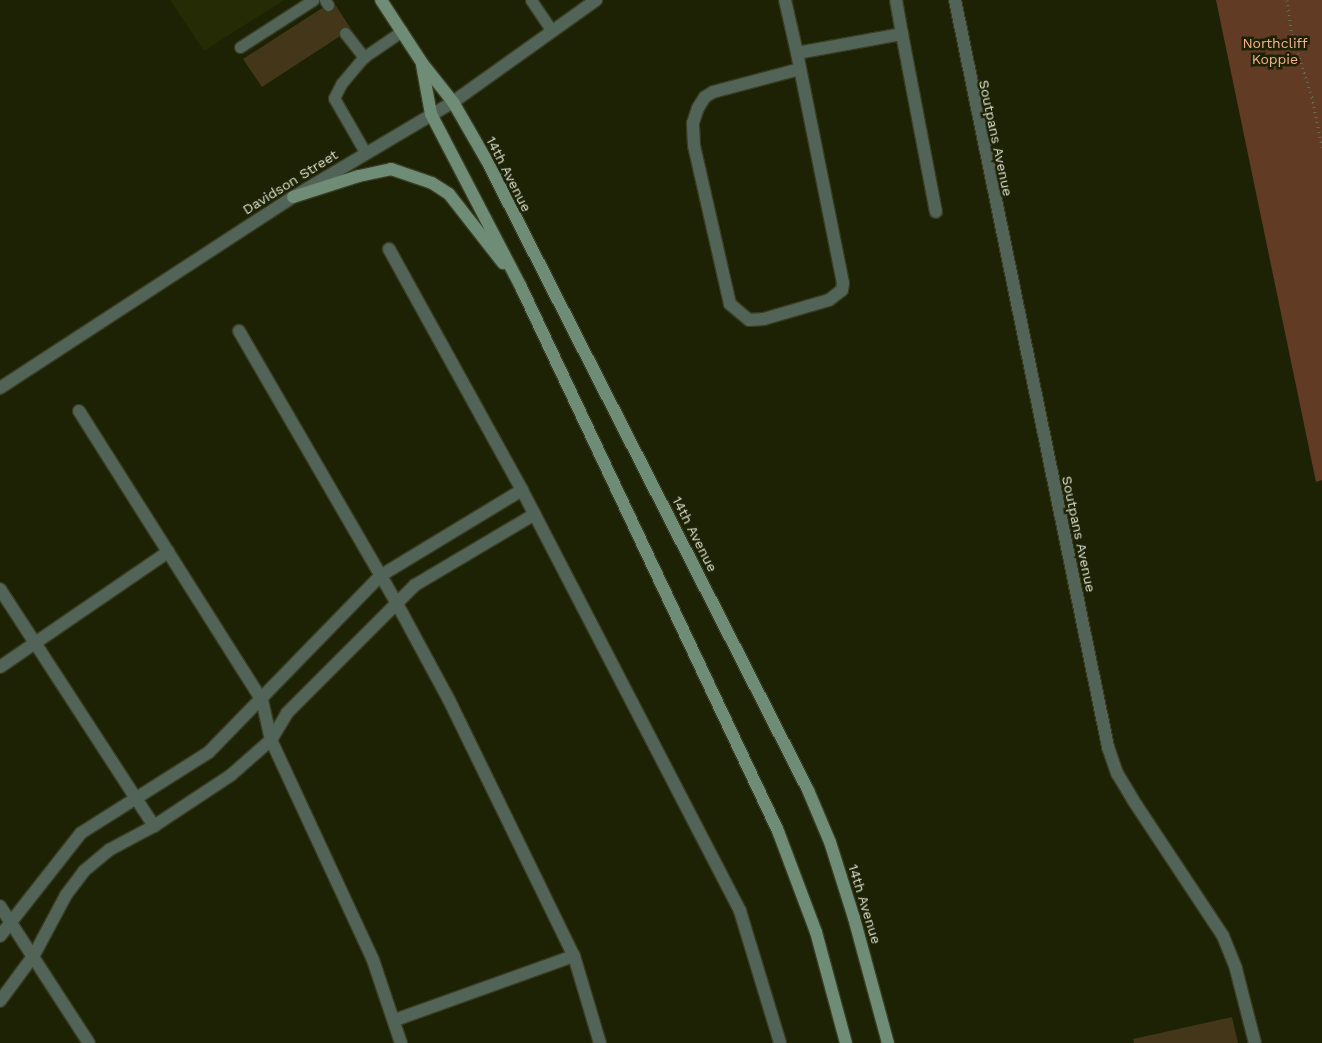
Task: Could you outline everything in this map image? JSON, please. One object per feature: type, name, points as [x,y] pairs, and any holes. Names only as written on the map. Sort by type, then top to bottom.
[{"type":"main road","name":"14th Avenue","points":[[382,0],[422,63],[453,102],[487,161],[808,790],[830,842],[854,918],[888,1043]]},
{"type":"main road","name":"14th Avenue","points":[[422,63],[431,114],[521,287],[778,831],[816,932],[846,1043]]},
{"type":"main road","points":[[293,196],[359,176],[391,170],[432,183],[449,194],[521,287]]},
{"type":"street","name":"Davidson Street","points":[[0,388],[293,196],[453,102],[596,0]]},
{"type":"street","points":[[785,0],[797,53],[842,290],[829,300],[764,319],[749,320],[730,304],[694,144],[693,123],[698,108],[705,97],[713,92],[800,69]]},
{"type":"street","points":[[896,0],[936,212]]},
{"type":"street","name":"Soutpans Avenue","points":[[955,0],[1108,748],[1117,773],[1133,800],[1223,936],[1236,969],[1255,1043]]},
{"type":"street","points":[[797,53],[902,34]]},
{"type":"street","points":[[388,249],[535,514],[740,911],[780,1043]]},
{"type":"street","points":[[240,331],[396,602],[449,700],[574,956],[600,1043]]},
{"type":"street","points":[[79,411],[262,700],[271,740],[373,960],[395,1020],[401,1043]]},
{"type":"street","points":[[0,936],[82,833],[134,798],[159,786],[209,752],[262,700],[380,576],[522,490]]},
{"type":"street","points":[[0,1001],[34,955],[66,895],[84,870],[110,850],[154,826],[231,775],[271,740],[287,712],[396,602],[415,586],[535,514]]},
{"type":"street","points":[[0,667],[168,552]]},
{"type":"street","points":[[0,590],[154,826]]},
{"type":"street","points":[[0,906],[34,955],[89,1043]]},
{"type":"street","points":[[395,1020],[574,956]]},
{"type":"lane","points":[[240,47],[313,0]]},
{"type":"lane","points":[[531,0],[552,31]]},
{"type":"lane","points":[[365,152],[334,100],[341,84],[364,57],[402,31]]},
{"type":"lane","points":[[345,32],[364,57]]},
{"type":"path","points":[[1287,0],[1292,34],[1312,97],[1322,147]]},
{"type":"shaded area","points":[[170,0],[284,0],[204,51]]},
{"type":"green space","name":"Northcliff Koppie","points":[[1216,0],[1322,0],[1322,480],[1316,482]]},
{"type":"building","points":[[333,1],[351,29],[262,87],[243,59]]},
{"type":"building","points":[[1232,1017],[1238,1043],[1134,1043],[1133,1039]]}]
